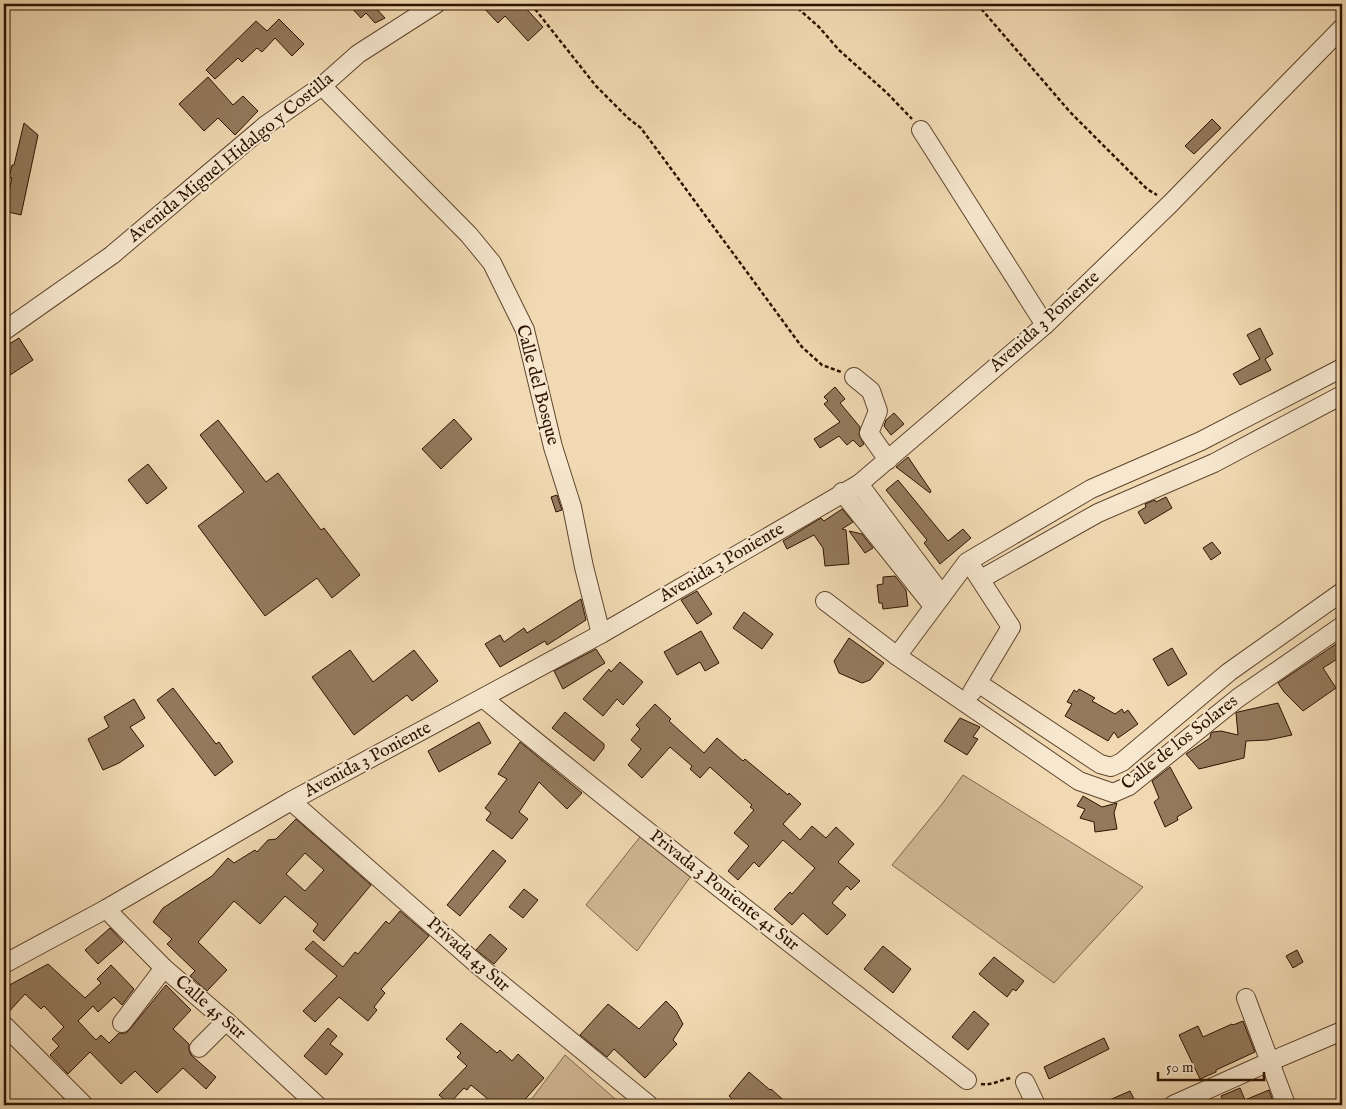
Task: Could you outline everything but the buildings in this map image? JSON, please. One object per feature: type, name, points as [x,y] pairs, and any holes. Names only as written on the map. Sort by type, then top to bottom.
[{"type":"street","name":"Avenida Miguel Hidalgo y Costilla","points":[[4,331],[112,255],[266,125],[322,86],[358,54],[436,4]]},
{"type":"street","name":"Avenida 3 Poniente","points":[[4,964],[106,909],[291,801],[601,634],[842,492],[859,484],[1045,324],[1170,204],[1342,28]]},
{"type":"street","name":"Calle del Bosque","points":[[322,86],[468,235],[492,263],[525,330],[553,447],[572,507],[584,567],[601,634]]},
{"type":"street","points":[[921,130],[1045,324]]},
{"type":"street","points":[[897,656],[967,562],[1091,489],[1201,441],[1342,368]]},
{"type":"street","points":[[854,377],[871,391],[878,411],[869,434],[888,460]]},
{"type":"street","points":[[981,579],[1098,513],[1214,463],[1342,395]]},
{"type":"street","points":[[1201,441],[1214,463]]},
{"type":"street","points":[[859,484],[937,600]]},
{"type":"street","points":[[842,492],[937,600]]},
{"type":"street","points":[[964,703],[1011,627],[981,579],[967,562]]},
{"type":"street","name":"Calle de los Solares","points":[[978,683],[1100,764],[1111,767],[1122,762],[1229,672],[1342,592]]},
{"type":"street","name":"Calle de los Solares","points":[[825,601],[897,656],[1078,781],[1112,793],[1129,786],[1238,698],[1342,626]]},
{"type":"street","name":"Privada 3 Poniente 41 Sur","points":[[483,698],[594,790],[967,1080]]},
{"type":"street","name":"Privada 43 Sur","points":[[291,801],[478,965],[649,1105]]},
{"type":"street","name":"Calle 45 Sur","points":[[106,909],[164,968],[226,1021],[317,1105]]},
{"type":"street","points":[[122,1023],[164,968]]},
{"type":"street","points":[[1246,998],[1286,1105]]},
{"type":"street","points":[[199,1048],[226,1021]]},
{"type":"street","points":[[4,1047],[5,1027]]},
{"type":"street","points":[[5,1027],[84,1105]]},
{"type":"street","points":[[1173,1105],[1342,1032]]},
{"type":"street","points":[[1025,1082],[1036,1105]]},
{"type":"path","points":[[531,4],[596,86],[628,118],[641,128],[802,347],[822,365],[854,377]]},
{"type":"path","points":[[793,4],[819,27],[839,50],[887,93],[921,130]]},
{"type":"path","points":[[977,4],[1070,112],[1147,188],[1170,204]]},
{"type":"path","points":[[967,1080],[988,1085],[1009,1078],[1025,1082]]},
{"type":"shaded area","points":[[963,775],[1143,887],[1054,983],[892,865]]},
{"type":"shaded area","points":[[640,837],[691,876],[637,951],[586,905]]},
{"type":"shaded area","points":[[565,1055],[622,1105],[527,1105]]}]
